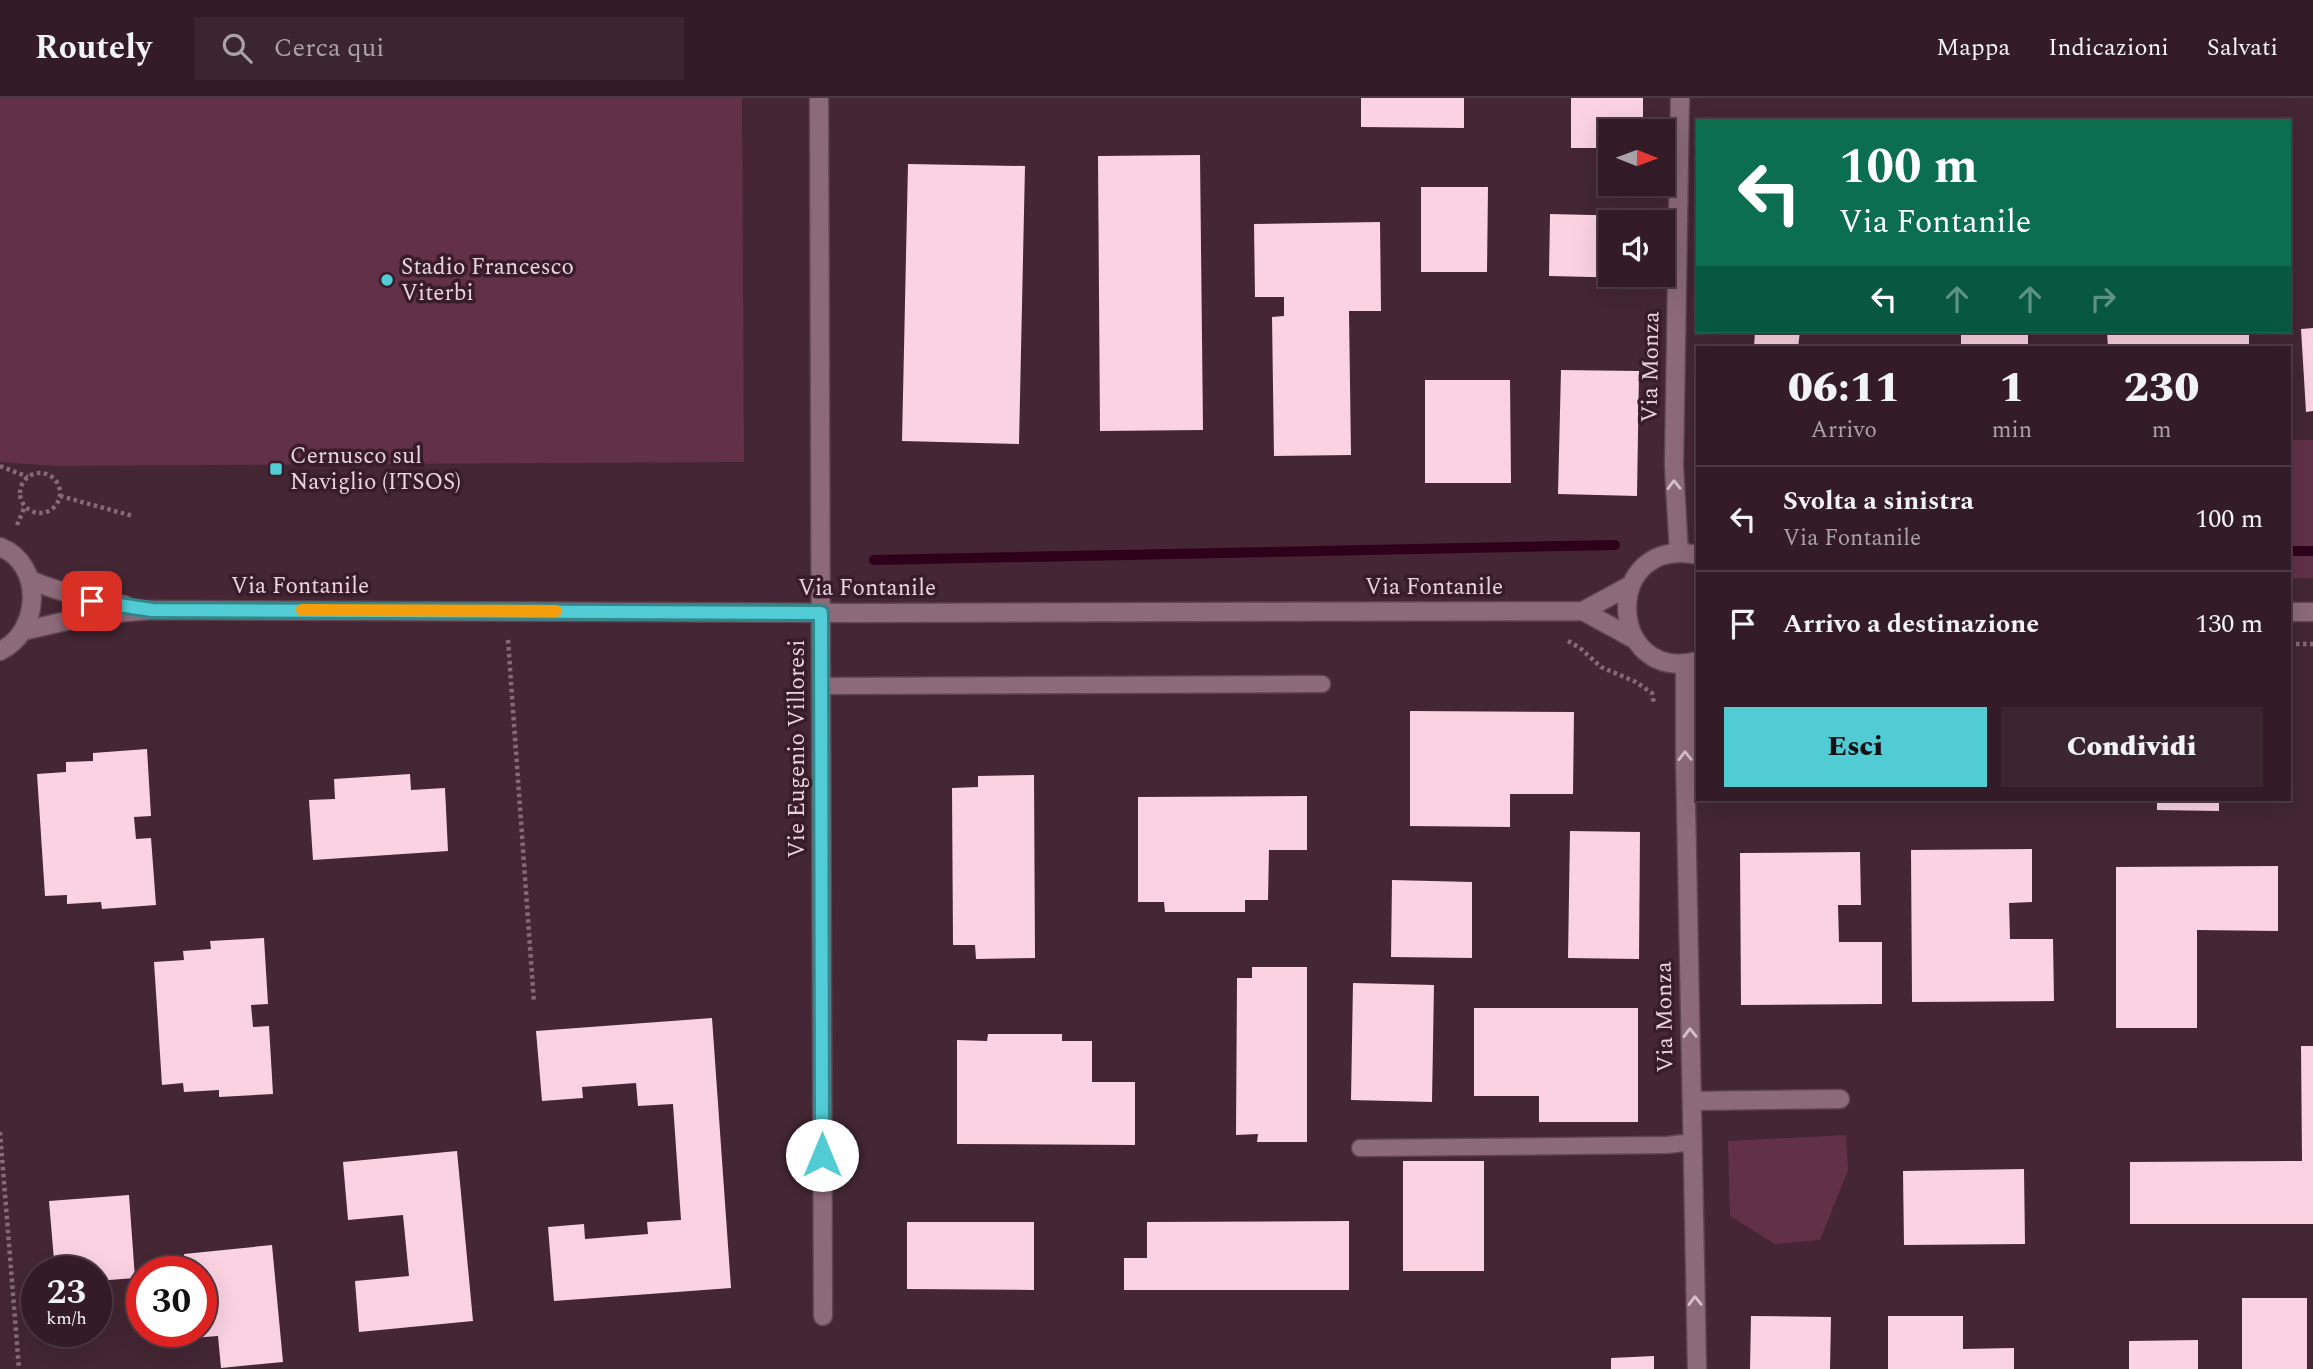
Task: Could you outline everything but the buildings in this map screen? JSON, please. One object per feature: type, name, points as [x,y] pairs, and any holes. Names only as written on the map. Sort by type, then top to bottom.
[{"type":"street","name":"Vie Eugenio Villoresi","points":[[819,98],[823,1316]]},
{"type":"street","name":"Via Monza","points":[[1680,98],[1674,466],[1688,554]]},
{"type":"street","points":[[0,547],[10,552],[30,580],[32,606],[23,631],[0,651]]},
{"type":"street","points":[[1636,640],[1628,625],[1625,607],[1631,586],[1647,564],[1661,556],[1688,554]]},
{"type":"street","name":"Via Fontanile","points":[[30,580],[92,601],[152,610]]},
{"type":"street","name":"Via Fontanile","points":[[23,631],[92,615],[152,610],[821,613],[1583,611],[1631,586]]},
{"type":"street","name":"Via Fontanile","points":[[1583,611],[1636,640],[1659,659],[1691,662]]},
{"type":"street","points":[[2291,612],[2313,612]]},
{"type":"street","name":"Via Monza","points":[[1691,662],[1685,754],[1697,1369]]},
{"type":"street","points":[[1692,1101],[1840,1099]]},
{"type":"lane","points":[[821,686],[1322,684]]},
{"type":"lane","points":[[1360,1148],[1667,1145],[1693,1142]]},
{"type":"path","points":[[0,466],[28,477]]},
{"type":"path","points":[[40,473],[51,476],[58,485],[60,496],[55,506],[46,513],[34,512],[25,506],[20,494],[28,477],[40,473]]},
{"type":"path","points":[[60,496],[133,516]]},
{"type":"path","points":[[16,528],[25,506]]},
{"type":"path","points":[[1564,611],[1564,638],[1601,667],[1636,682],[1652,693],[1657,713]]},
{"type":"path","points":[[508,640],[534,1003]]},
{"type":"path","points":[[2291,644],[2313,644]]},
{"type":"path","points":[[0,1132],[19,1369]]},
{"type":"shaded area","name":"Stadio Francesco Viterbi","points":[[0,98],[742,98],[744,462],[56,466],[0,462]]},
{"type":"shaded area","points":[[2291,440],[2313,440],[2313,578],[2291,578]]},
{"type":"shaded area","points":[[1846,1135],[1848,1170],[1820,1240],[1775,1244],[1730,1216],[1728,1141]]},
{"type":"waterway","points":[[874,560],[1615,545]]},
{"type":"waterway","points":[[2291,551],[2313,551]]},
{"type":"slow traffic","points":[[302,610],[556,611]]},
{"type":"place","name":"Stadio Francesco Viterbi","points":[[387,280]]},
{"type":"place","name":"Cernusco sul Naviglio (ITSOS)","points":[[276,469]]},
{"type":"route","points":[[92,601],[152,610],[821,613],[822,1155]]}]
